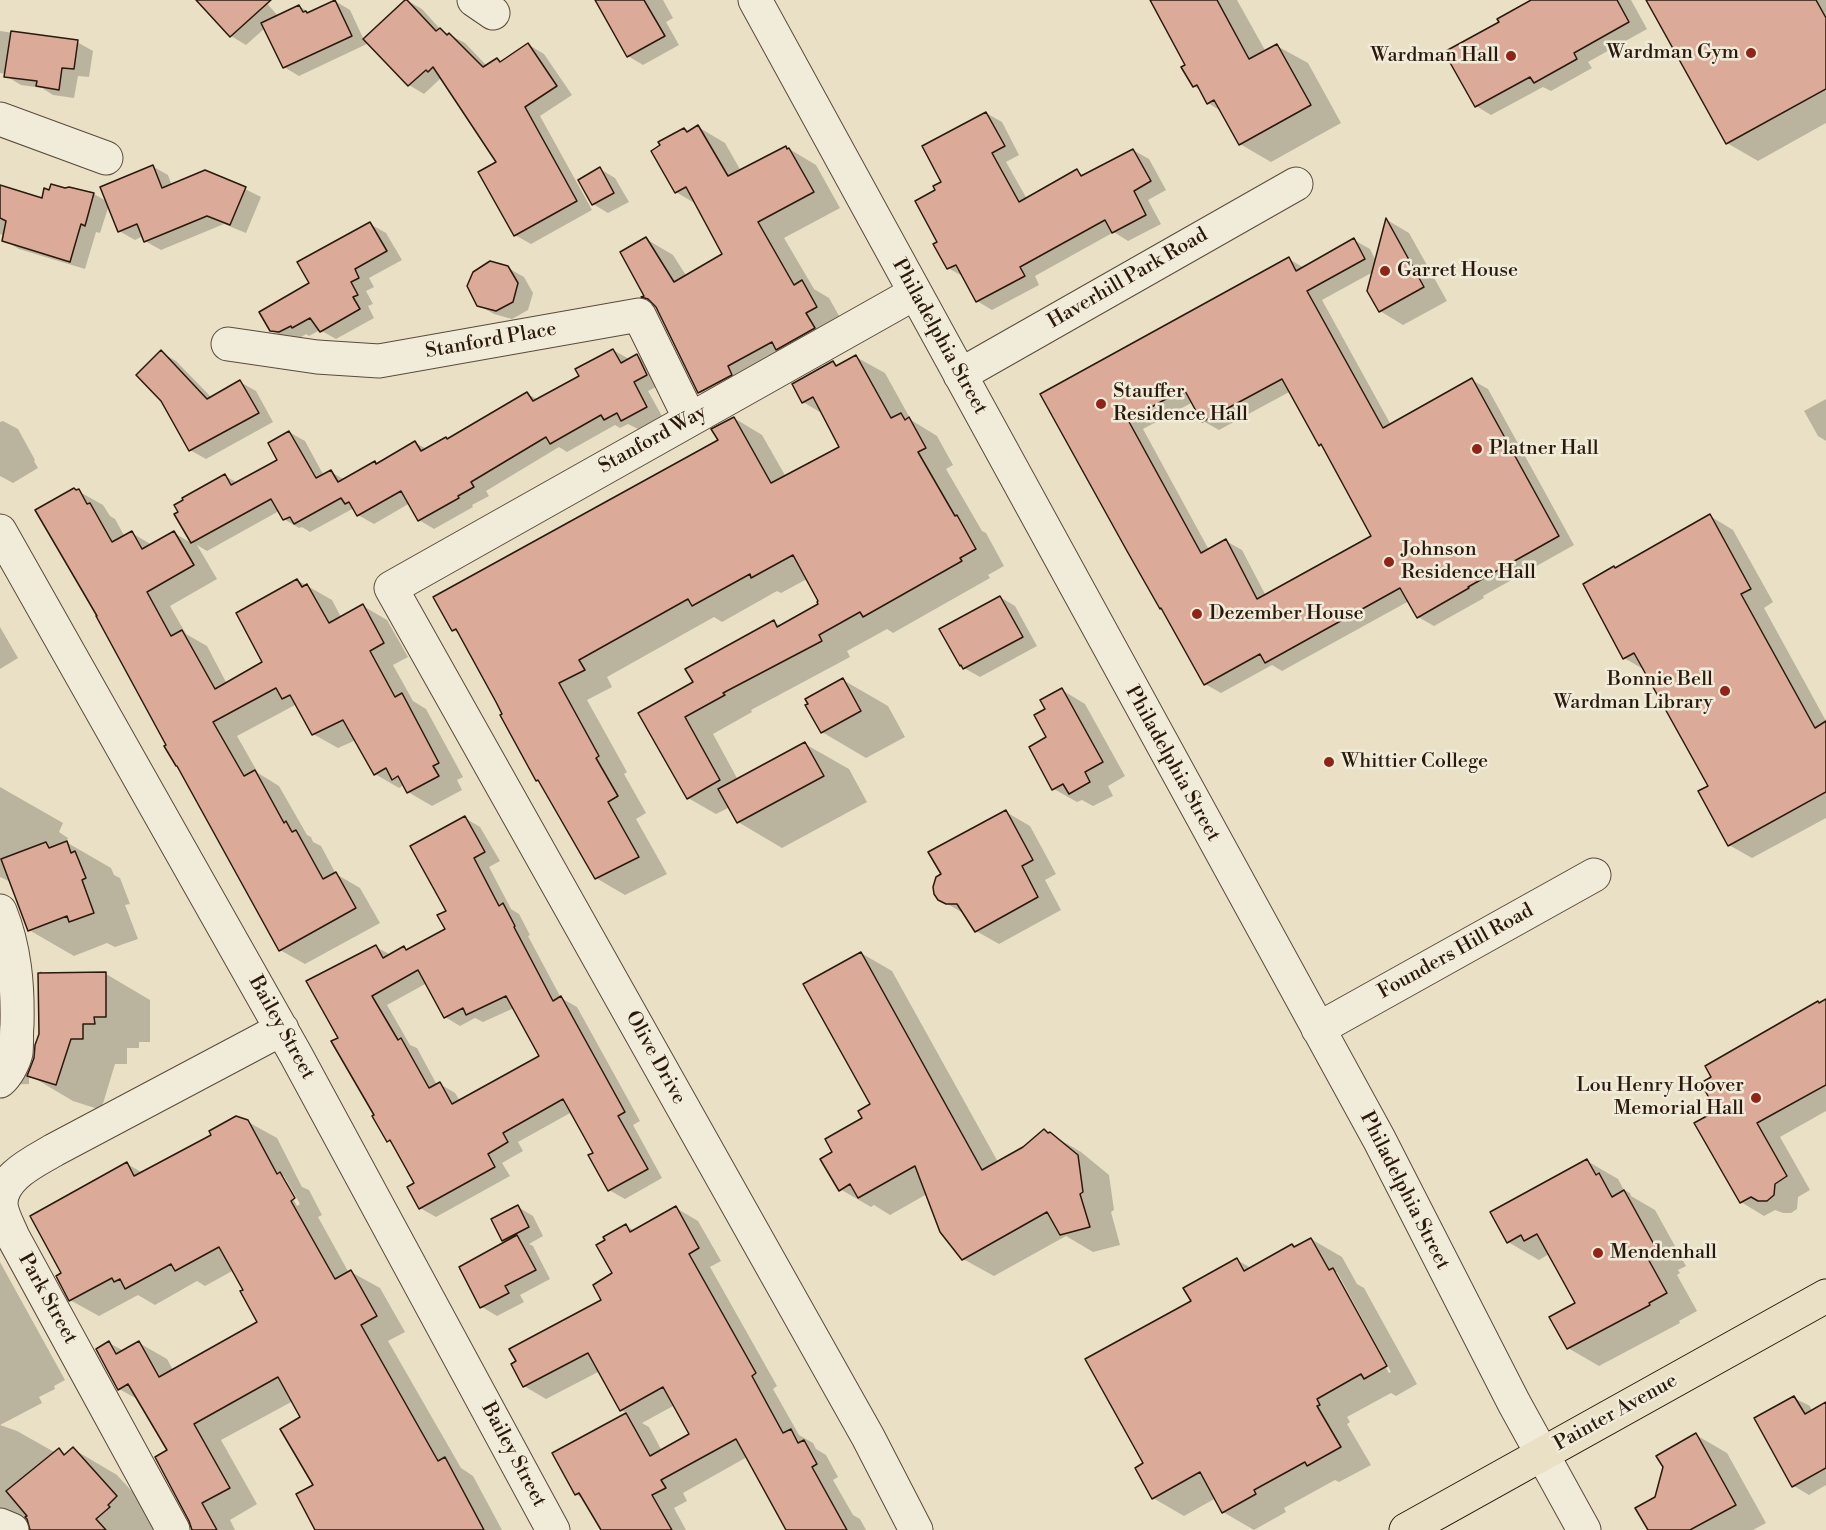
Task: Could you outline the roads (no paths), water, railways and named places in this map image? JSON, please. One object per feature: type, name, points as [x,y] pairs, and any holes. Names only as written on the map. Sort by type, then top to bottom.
[{"type":"main road","name":"Painter Avenue","points":[[1406,1530],[1826,1296]]},
{"type":"street","name":"Philadelphia Street","points":[[755,0],[1379,1139],[1509,1392],[1584,1530]]},
{"type":"street","points":[[0,119],[106,158]]},
{"type":"street","name":"Haverhill Park Road","points":[[960,375],[1296,184]]},
{"type":"street","name":"Stanford Way","points":[[391,588],[915,293]]},
{"type":"street","name":"Stanford Place","points":[[228,344],[317,357],[379,361],[639,315],[690,419]]},
{"type":"street","name":"Bailey Street","points":[[0,531],[282,1029],[553,1530]]},
{"type":"street","name":"Olive Drive","points":[[391,588],[850,1406],[916,1530]]},
{"type":"street","name":"Founders Hill Road","points":[[1318,1029],[1594,875]]},
{"type":"street","points":[[0,911],[9,934],[15,963],[17,1006],[16,1055],[5,1077],[0,1081]]},
{"type":"street","name":"Park Street","points":[[173,1530],[13,1237],[1,1205],[3,1187],[21,1170],[54,1150],[282,1029]]},
{"type":"street","points":[[0,1525],[12,1530]]},
{"type":"place","name":"Wardman Gym","points":[[1751,53]]},
{"type":"place","name":"Wardman Hall","points":[[1511,56]]},
{"type":"place","name":"Garret House","points":[[1385,271]]},
{"type":"place","name":"Stauffer Residence Hall","points":[[1101,404]]},
{"type":"place","name":"Platner Hall","points":[[1477,449]]},
{"type":"place","name":"Johnson Residence Hall","points":[[1389,562]]},
{"type":"place","name":"Dezember House","points":[[1197,614]]},
{"type":"place","name":"Bonnie Bell Wardman Library","points":[[1725,691]]},
{"type":"place","name":"Whittier College","points":[[1329,762]]},
{"type":"place","name":"Lou Henry Hoover Memorial Hall","points":[[1756,1098]]},
{"type":"place","name":"Mendenhall","points":[[1598,1253]]}]
